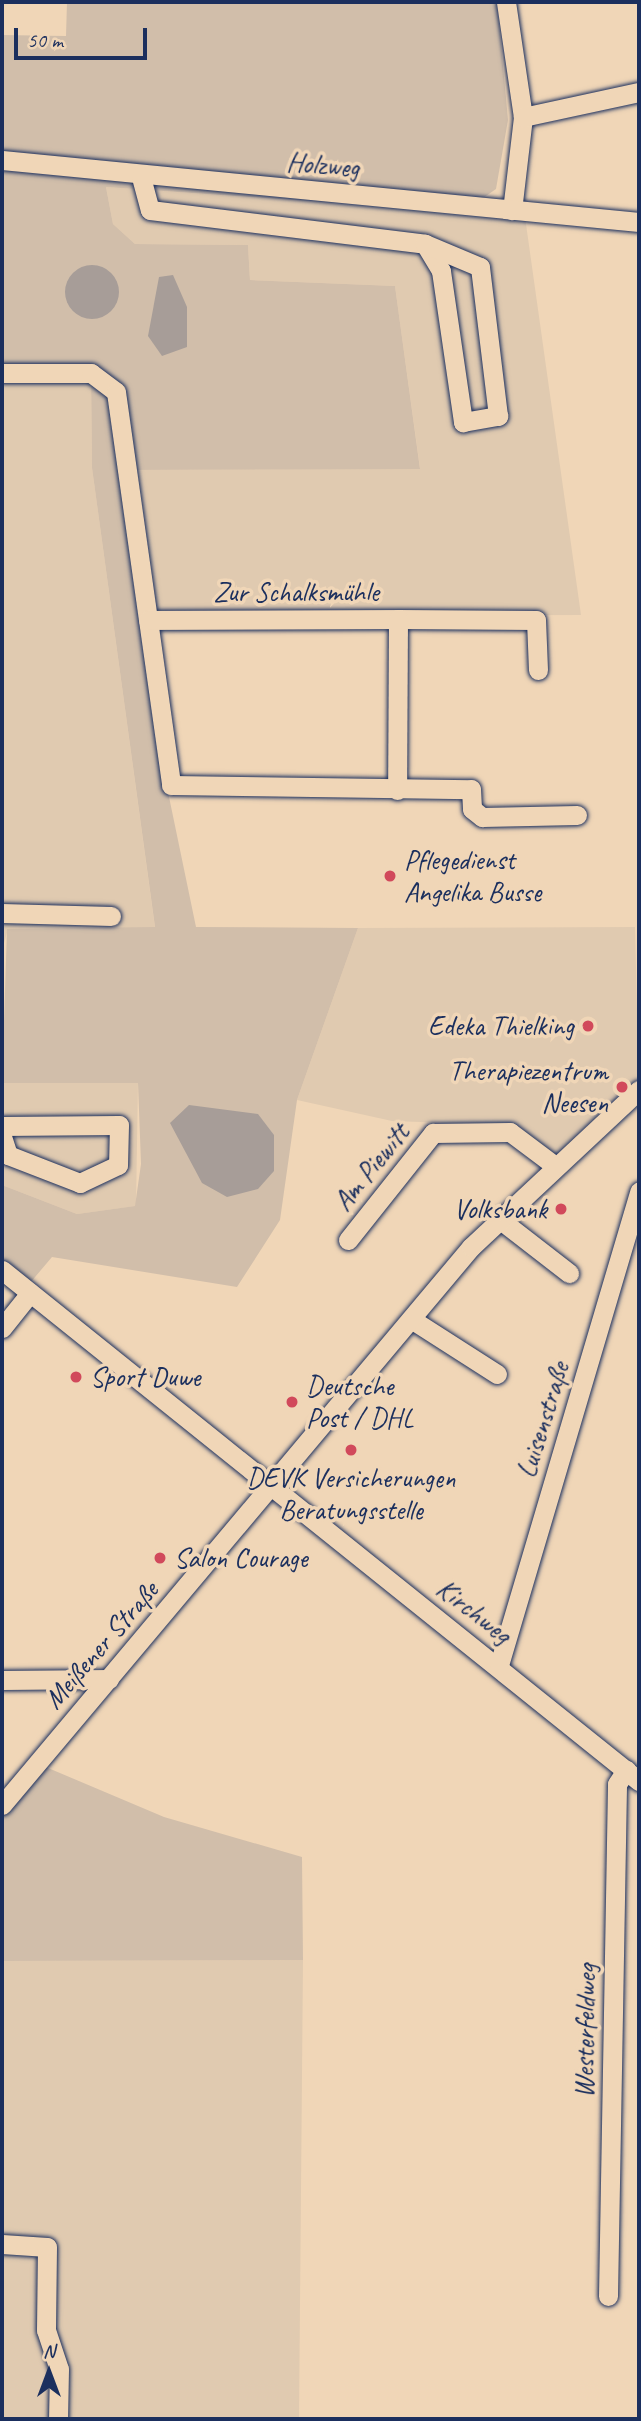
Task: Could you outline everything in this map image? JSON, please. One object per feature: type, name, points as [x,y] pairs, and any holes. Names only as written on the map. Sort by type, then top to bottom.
[{"type":"street","points":[[506,2],[523,117],[512,209]]},
{"type":"street","points":[[523,117],[639,92]]},
{"type":"street","name":"Holzweg","points":[[2,160],[141,177],[639,222]]},
{"type":"street","points":[[141,177],[150,210],[425,244],[480,267],[498,416],[463,422],[441,271],[425,244]]},
{"type":"street","points":[[2,373],[91,373],[116,392],[171,785],[471,789],[472,809],[482,817],[577,815]]},
{"type":"street","points":[[398,619],[536,620],[538,670]]},
{"type":"street","name":"Zur Schalksmühle","points":[[148,620],[398,619],[397,790]]},
{"type":"street","points":[[2,913],[111,916]]},
{"type":"street","name":"Meißener Straße","points":[[2,1805],[498,1218],[639,1090]]},
{"type":"street","points":[[2,1126],[119,1125],[118,1165],[80,1183],[8,1155],[2,1137]]},
{"type":"street","name":"Am Piewitt","points":[[348,1240],[433,1133],[510,1132],[554,1165]]},
{"type":"street","name":"Luisenstraße","points":[[499,1665],[639,1191]]},
{"type":"street","points":[[498,1218],[569,1273]]},
{"type":"street","name":"Kirchweg","points":[[2,1270],[272,1488],[499,1665],[632,1775]]},
{"type":"street","points":[[2,1328],[30,1293]]},
{"type":"street","points":[[411,1319],[497,1374]]},
{"type":"street","points":[[2,1680],[109,1679]]},
{"type":"street","name":"Westerfeldweg","points":[[608,2296],[618,1784],[632,1775]]},
{"type":"street","points":[[2,2244],[47,2247],[46,2330],[59,2369],[58,2419]]},
{"type":"shaded area","points":[[67,2],[497,2],[508,120],[496,189],[480,200],[477,213],[106,187],[113,224],[135,244],[248,245],[250,280],[395,286],[420,469],[126,470],[168,792],[196,927],[358,928],[297,1100],[280,1220],[237,1287],[52,1257],[19,1296],[2,1283],[2,1185],[77,1214],[135,1206],[141,1164],[138,1083],[2,1083],[7,929],[155,927],[92,468],[91,376],[2,373],[2,35],[66,36]]},
{"type":"shaded area","points":[[106,187],[525,217],[581,615],[145,616],[126,470],[420,468],[395,286],[250,280],[248,245],[135,244],[113,224]]},
{"type":"shaded area","points":[[92,265],[111,273],[119,292],[111,311],[92,319],[73,311],[65,292],[73,273]]},
{"type":"shaded area","points":[[173,275],[187,307],[187,347],[162,356],[148,336],[159,277]]},
{"type":"shaded area","points":[[2,373],[91,375],[92,468],[155,928],[8,929],[2,950]]},
{"type":"shaded area","points":[[635,927],[639,1090],[559,1163],[506,1125],[392,1121],[297,1100],[358,928]]},
{"type":"shaded area","points":[[2,1083],[138,1083],[136,1206],[77,1214],[2,1185]]},
{"type":"shaded area","points":[[189,1105],[258,1114],[274,1135],[274,1171],[258,1189],[227,1197],[202,1183],[170,1123]]},
{"type":"shaded area","points":[[41,1765],[164,1817],[302,1857],[303,1960],[2,1961],[2,1813]]},
{"type":"shaded area","points":[[303,1960],[299,2419],[2,2419],[2,1961]]},
{"type":"place","name":"Pflegedienst Angelika Busse","points":[[390,876]]},
{"type":"place","name":"Edeka Thielking","points":[[588,1026]]},
{"type":"place","name":"Therapiezentrum Neesen","points":[[622,1087]]},
{"type":"place","name":"Volksbank","points":[[561,1209]]},
{"type":"place","name":"Sport Duwe","points":[[76,1377]]},
{"type":"place","name":"Deutsche Post / DHL","points":[[292,1402]]},
{"type":"place","name":"DEVK Versicherungen Beratungsstelle","points":[[351,1450]]},
{"type":"place","name":"Salon Courage","points":[[160,1558]]}]
